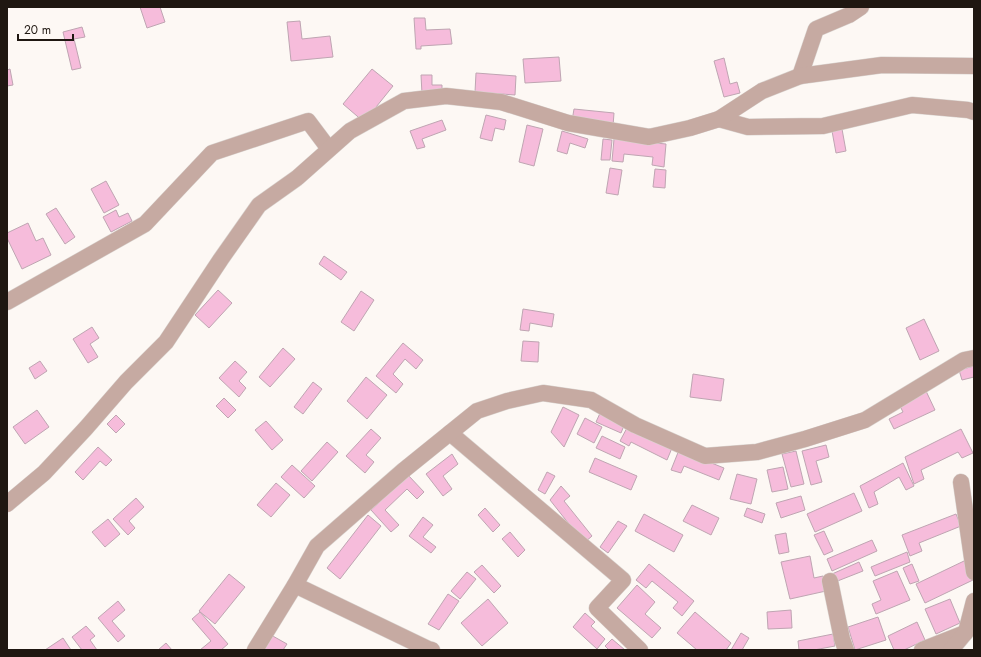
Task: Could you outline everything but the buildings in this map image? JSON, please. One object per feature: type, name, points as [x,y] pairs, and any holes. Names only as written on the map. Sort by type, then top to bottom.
[{"type":"street","points":[[800,76],[816,29],[849,15],[860,7]]},
{"type":"street","points":[[7,504],[44,473],[126,382],[166,342],[259,205],[297,178],[350,131],[404,101],[446,96],[501,102],[568,123],[649,137],[690,128],[719,119],[762,91],[800,76],[882,65],[974,66]]},
{"type":"street","points":[[719,119],[748,127],[823,126],[912,105],[968,110],[974,112]]},
{"type":"street","points":[[7,302],[145,224],[212,153],[308,122],[329,150]]},
{"type":"street","points":[[255,650],[317,546],[404,470],[477,411],[507,401],[543,393],[591,400],[635,425],[705,456],[756,452],[805,440],[865,420],[964,360],[974,358]]},
{"type":"street","points":[[450,433],[623,580],[597,608],[640,650]]},
{"type":"street","points":[[961,482],[974,572]]},
{"type":"street","points":[[830,581],[842,639],[846,650]]},
{"type":"street","points":[[295,585],[432,650]]},
{"type":"street","points":[[951,650],[966,632],[974,601]]},
{"type":"street","points":[[922,650],[966,632]]}]
